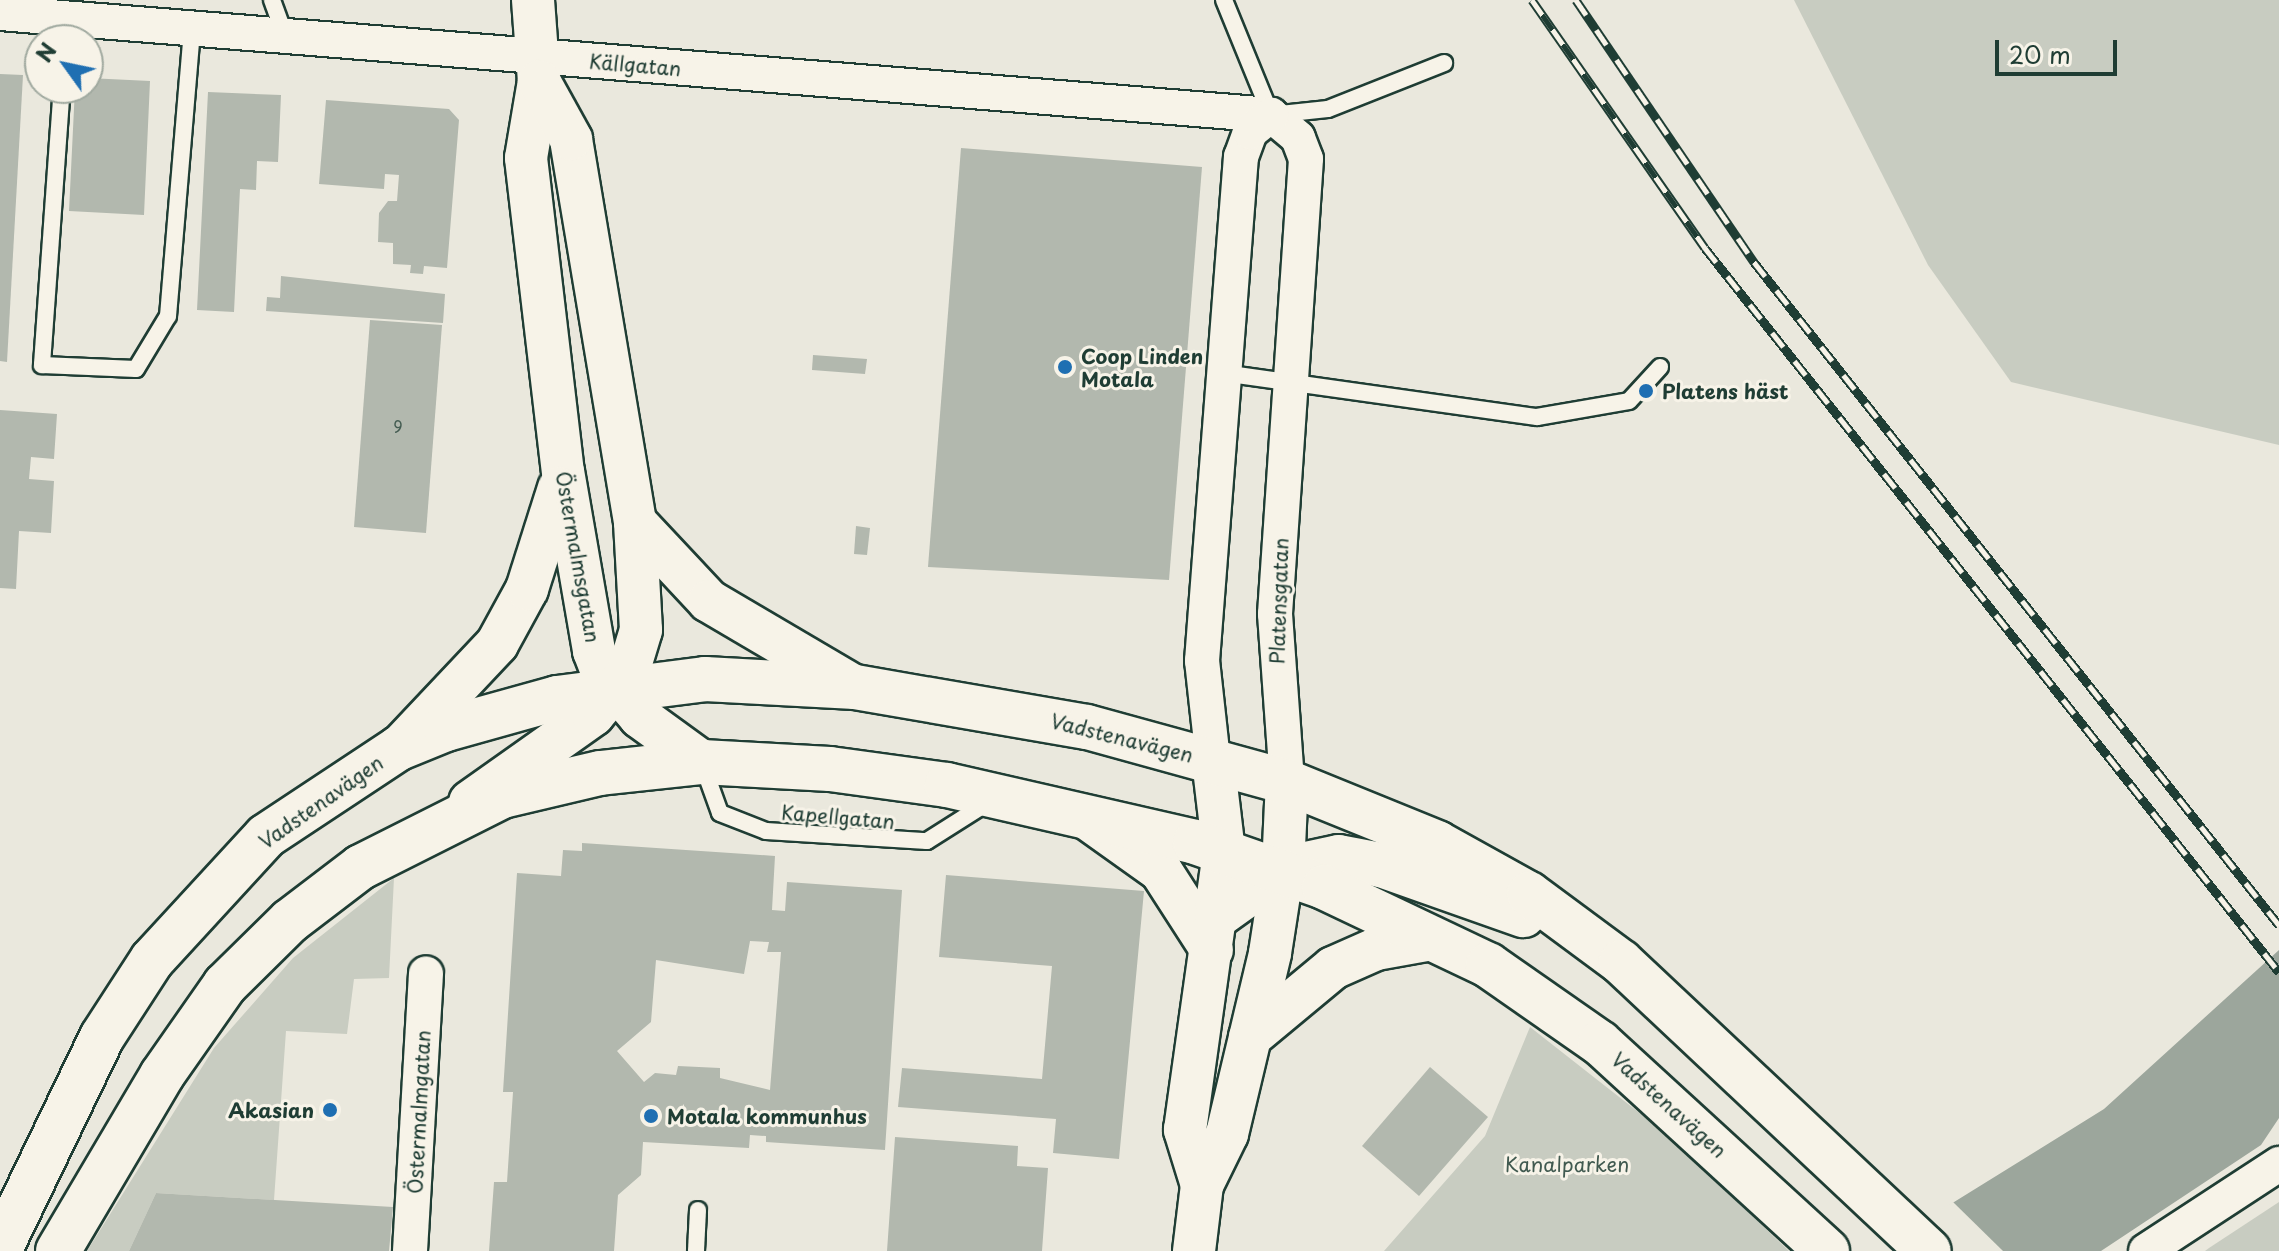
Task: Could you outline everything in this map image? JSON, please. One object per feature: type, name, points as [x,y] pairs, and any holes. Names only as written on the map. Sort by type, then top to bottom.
[{"type":"main road","name":"Vadstenavägen","points":[[0,1249],[54,1126],[152,960],[266,836],[399,748],[496,711],[616,689],[705,679],[855,687],[986,706],[1213,760],[1287,782],[1437,843],[1529,894],[1589,938],[1721,1051],[1929,1251]]},
{"type":"main road","name":"Vadstenavägen","points":[[58,1251],[162,1075],[225,985],[290,921],[349,876],[433,827],[550,783],[702,762],[830,769],[997,796],[1077,812],[1283,869],[1488,965],[1600,1043],[1827,1251]]},
{"type":"main road","name":"Vadstenavägen","points":[[1215,933],[1283,869],[1339,857],[1381,865],[1589,938]]},
{"type":"street","name":"Östermalmsgatan","points":[[533,0],[537,69],[526,158],[563,471],[594,651],[616,689],[637,656],[641,630],[635,522],[571,139],[537,69]]},
{"type":"street","name":"Källgatan","points":[[0,13],[285,36],[537,69],[1271,115]]},
{"type":"street","name":"Platensgatan","points":[[1194,1251],[1202,1185],[1227,1134],[1250,1037],[1283,869],[1287,782],[1275,614],[1306,159],[1298,138],[1271,115],[1250,132],[1241,157],[1202,661],[1224,852],[1185,1130],[1202,1185]]},
{"type":"street","points":[[399,748],[497,644],[546,541],[563,471]]},
{"type":"street","points":[[635,522],[709,601],[855,687]]},
{"type":"street","points":[[616,689],[658,733],[702,762]]},
{"type":"street","name":"Vadstenavägen","points":[[433,827],[572,733],[616,689]]},
{"type":"street","points":[[1077,812],[1161,871],[1215,933]]},
{"type":"street","points":[[1250,1037],[1333,968],[1376,949],[1433,939]]},
{"type":"street","name":"Östermalmgatan","points":[[410,1251],[426,973]]},
{"type":"street","points":[[2146,1251],[2279,1164]]},
{"type":"lane","points":[[272,0],[285,36]]},
{"type":"lane","name":"Platensgatan","points":[[1224,0],[1271,115]]},
{"type":"lane","points":[[61,104],[42,365],[136,369],[168,316],[192,29]]},
{"type":"lane","points":[[1271,115],[1328,109],[1444,63]]},
{"type":"lane","points":[[1223,373],[1537,417],[1629,401],[1660,367]]},
{"type":"lane","name":"Kapellgatan","points":[[702,762],[720,813],[766,831],[927,841],[997,796]]},
{"type":"lane","points":[[696,1251],[698,1210]]},
{"type":"green space","points":[[1794,0],[2279,0],[2279,445],[2011,382],[1928,265]]},
{"type":"green space","points":[[394,878],[389,978],[354,979],[347,1034],[286,1031],[274,1200],[156,1193],[129,1251],[87,1251],[214,1048],[293,958]]},
{"type":"green space","name":"Kanalparken","points":[[1530,1027],[1665,1133],[1789,1251],[1384,1251],[1485,1136]]},
{"type":"green space","points":[[2279,1202],[2279,1251],[2205,1251],[2209,1248]]},
{"type":"shaded area","points":[[2279,950],[2279,1118],[2261,1145],[2101,1251],[1875,1251],[2104,1109]]},
{"type":"pier","points":[[1953,1202],[2003,1251],[1871,1251],[1873,1248]]},
{"type":"building","points":[[0,74],[23,75],[7,362],[0,361]]},
{"type":"building","points":[[104,79],[150,81],[144,215],[69,211],[74,104],[104,104]]},
{"type":"building","points":[[208,92],[281,95],[278,162],[257,161],[256,190],[240,189],[234,312],[197,310]]},
{"type":"building","points":[[326,100],[449,109],[459,120],[447,268],[424,266],[423,274],[410,273],[411,265],[393,264],[393,243],[378,242],[379,213],[388,201],[397,201],[399,175],[385,174],[384,189],[319,184]]},
{"type":"building","name":"Coop Linden Motala","points":[[961,148],[1202,167],[1169,580],[928,567]]},
{"type":"building","points":[[281,276],[445,294],[443,323],[266,311],[267,297],[280,298]]},
{"type":"building","points":[[370,320],[442,325],[426,533],[354,527]]},
{"type":"building","points":[[813,355],[867,359],[865,374],[812,370]]},
{"type":"building","points":[[0,410],[57,414],[54,459],[31,457],[29,479],[54,481],[51,533],[19,531],[16,589],[0,588]]},
{"type":"building","points":[[856,526],[870,528],[867,555],[854,554]]},
{"type":"building","points":[[582,843],[775,856],[772,910],[785,911],[787,882],[902,890],[885,1150],[766,1142],[766,1136],[750,1135],[749,1148],[643,1142],[641,1175],[618,1195],[614,1251],[489,1251],[494,1182],[507,1182],[513,1092],[503,1092],[517,873],[561,876],[563,850],[582,851]],"holes":[[[750,941],[769,942],[767,952],[781,952],[770,1090],[720,1078],[720,1068],[678,1066],[676,1075],[655,1073],[644,1082],[617,1051],[651,1022],[656,960],[744,974]]]},
{"type":"building","points":[[946,875],[1144,891],[1119,1159],[1053,1153],[1056,1119],[898,1107],[902,1068],[1042,1079],[1052,966],[939,957]]},
{"type":"building","points":[[1430,1067],[1488,1117],[1419,1196],[1362,1146]]},
{"type":"building","points":[[895,1137],[1018,1146],[1017,1166],[1048,1168],[1042,1251],[887,1251]]},
{"type":"building","points":[[156,1193],[393,1207],[389,1251],[129,1251]]},
{"type":"railway","points":[[1532,0],[1705,248],[2279,972]]},
{"type":"railway","points":[[1576,0],[1754,262],[2279,925]]},
{"type":"place","name":"Coop Linden Motala","points":[[1065,367]]},
{"type":"place","name":"Platens häst","points":[[1646,391]]},
{"type":"place","name":"Akasian","points":[[330,1110]]},
{"type":"place","name":"Motala kommunhus","points":[[651,1116]]}]
